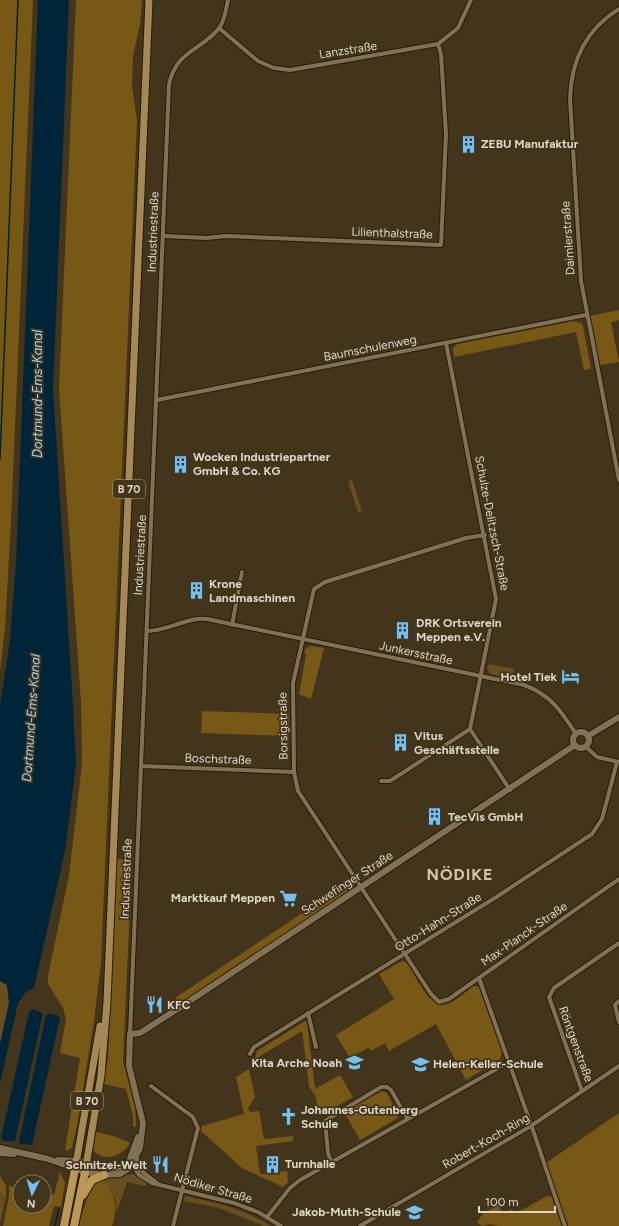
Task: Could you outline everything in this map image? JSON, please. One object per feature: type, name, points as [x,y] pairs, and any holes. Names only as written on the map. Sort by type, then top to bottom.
[{"type":"highway","name":"B 70","points":[[64,1226],[76,1165]]},
{"type":"highway","name":"B 70","points":[[74,1226],[85,1172]]},
{"type":"highway","name":"B 70","points":[[78,1205],[92,1180],[104,1176]]},
{"type":"main road","name":"B 70","points":[[85,1172],[101,1076],[108,978],[149,0]]},
{"type":"main road","name":"B 70","points":[[76,1165],[108,978]]},
{"type":"street","points":[[219,28],[224,19],[228,0]]},
{"type":"street","name":"Lanzstraße","points":[[219,28],[258,61],[274,68],[290,70],[438,44],[458,28],[471,0]]},
{"type":"street","name":"Daimlerstraße","points":[[619,9],[602,22],[584,44],[576,57],[570,85],[570,112],[581,281],[586,315],[619,480]]},
{"type":"street","name":"Industriestraße","points":[[124,1169],[133,1166],[139,1132],[141,1109],[129,1066],[169,92],[172,74],[184,55],[219,28]]},
{"type":"street","name":"Lilienthalstraße","points":[[164,236],[206,238],[226,236],[441,245],[446,134],[442,54],[438,44]]},
{"type":"street","name":"Baumschulenweg","points":[[157,400],[446,344],[586,315]]},
{"type":"street","name":"Schulze-Delitzsch-Straße","points":[[446,344],[485,534],[496,599],[482,677],[470,729]]},
{"type":"street","name":"Borsigstraße","points":[[440,1002],[431,994],[298,791],[294,772],[293,684],[312,594],[319,585],[437,547],[485,534]]},
{"type":"street","points":[[232,625],[242,572]]},
{"type":"street","name":"Junkersstraße","points":[[147,631],[157,631],[200,619],[524,685],[538,691],[551,700],[576,734]]},
{"type":"street","points":[[588,736],[619,717]]},
{"type":"street","points":[[381,781],[390,782],[470,729],[510,790]]},
{"type":"street","points":[[584,732],[588,736],[589,743],[586,747],[579,748],[575,746],[573,739],[576,734],[584,732]]},
{"type":"street","name":"Schwefinger Straße","points":[[130,1034],[144,1031],[575,746]]},
{"type":"street","points":[[586,747],[597,757],[618,762]]},
{"type":"street","name":"Otto-Hahn-Straße","points":[[250,1054],[254,1047],[405,954],[592,834],[602,819],[618,762]]},
{"type":"street","name":"Boschstraße","points":[[141,766],[294,772]]},
{"type":"street","name":"Max-Planck-Straße","points":[[440,1002],[449,999],[619,879]]},
{"type":"street","name":"Röntgenstraße","points":[[582,1091],[549,997],[554,988],[619,943]]},
{"type":"street","points":[[479,978],[532,1126],[565,1226]]},
{"type":"street","points":[[619,1001],[615,1005],[619,1022]]},
{"type":"street","points":[[308,1013],[316,1047]]},
{"type":"street","points":[[267,1217],[290,1188],[300,1180],[407,1118],[509,1062]]},
{"type":"street","name":"Robert-Koch-Ring","points":[[360,1226],[532,1126],[619,1066]]},
{"type":"street","points":[[151,1086],[193,1117],[198,1128],[173,1226]]},
{"type":"street","points":[[331,1162],[327,1146],[325,1121],[381,1087],[387,1087],[391,1090],[407,1118]]},
{"type":"street","points":[[0,1148],[19,1154],[76,1165],[87,1163],[110,1169],[124,1169]]},
{"type":"street","points":[[0,1153],[19,1154]]},
{"type":"street","points":[[76,1165],[85,1172],[104,1176],[124,1169],[134,1157],[139,1169]]},
{"type":"street","points":[[133,1166],[139,1175]]},
{"type":"street","name":"Nödiker Straße","points":[[133,1166],[159,1184]]},
{"type":"street","name":"Nödiker Straße","points":[[124,1169],[139,1175],[146,1180],[159,1184],[234,1202],[267,1217],[281,1226]]},
{"type":"shaded area","points":[[0,0],[33,0],[11,522],[5,628],[0,672]]},
{"type":"shaded area","points":[[76,0],[142,0],[140,24],[133,56],[132,87],[137,120],[101,962],[94,1021],[77,1126],[72,1147],[68,1151],[65,1150],[80,1058],[60,1053],[66,1019],[63,1008],[48,984],[48,976],[69,875],[82,764],[81,702],[59,388]]},
{"type":"shaded area","points":[[619,310],[619,320],[611,322],[619,362],[599,365],[589,316]]},
{"type":"shaded area","points":[[573,321],[581,323],[583,326],[591,369],[584,370],[576,332],[454,357],[453,348],[458,344]]},
{"type":"shaded area","points":[[352,480],[362,511],[358,512],[348,481]]},
{"type":"shaded area","points":[[310,646],[324,648],[311,699],[299,694],[306,655],[304,650]]},
{"type":"shaded area","points":[[489,664],[514,669],[512,678],[490,674],[487,668]]},
{"type":"shaded area","points":[[202,711],[289,714],[289,736],[201,733]]},
{"type":"shaded area","points":[[117,859],[132,860],[123,1062],[135,1105],[136,1127],[133,1126],[133,1116],[126,1089],[104,1084],[108,1057]]},
{"type":"shaded area","points":[[354,880],[355,885],[351,891],[179,1004],[175,998]]},
{"type":"shaded area","points":[[404,961],[408,964],[429,997],[441,1005],[454,1001],[473,986],[479,987],[502,1052],[500,1059],[466,1080],[436,1024],[389,1051],[385,1043],[371,1051],[369,1047],[350,1058],[336,1035],[394,999],[379,974]]},
{"type":"shaded area","points":[[0,981],[7,985],[9,1003],[0,1044]]},
{"type":"shaded area","points":[[305,1021],[307,1023],[315,1089],[340,1075],[353,1097],[325,1113],[318,1114],[316,1097],[309,1086],[302,1031],[255,1059],[257,1051]]},
{"type":"shaded area","points":[[249,1069],[255,1097],[248,1108],[250,1112],[259,1111],[264,1139],[293,1136],[293,1141],[256,1146],[260,1174],[287,1171],[288,1182],[283,1187],[242,1168],[200,1130],[202,1126],[244,1114],[236,1077]]},
{"type":"shaded area","points":[[382,1091],[387,1093],[398,1116],[396,1119],[360,1140],[344,1112]]},
{"type":"shaded area","points":[[619,1113],[619,1226],[568,1226],[546,1163]]},
{"type":"shaded area","points":[[96,1132],[114,1136],[130,1143],[123,1152],[118,1155],[107,1157],[102,1156],[97,1154],[93,1149]]},
{"type":"shaded area","points":[[60,1172],[65,1183],[61,1207],[54,1206],[52,1214],[52,1195],[54,1195]]},
{"type":"shaded area","points":[[133,1174],[147,1182],[146,1186],[127,1182],[117,1212],[115,1198],[97,1180]]},
{"type":"shaded area","points":[[0,1176],[6,1186],[6,1196],[0,1192]]},
{"type":"shaded area","points":[[99,1181],[107,1183],[114,1200],[115,1214],[112,1226],[78,1226],[91,1187]]},
{"type":"shaded area","points":[[9,1186],[12,1187],[12,1214],[52,1214],[49,1226],[3,1226],[9,1196]]},
{"type":"shaded area","points":[[0,1192],[6,1196],[0,1224]]},
{"type":"shaded area","points":[[185,1196],[229,1207],[250,1215],[271,1226],[264,1226],[219,1208],[184,1201]]},
{"type":"shaded area","points":[[547,1196],[552,1197],[562,1226],[499,1226],[490,1224],[482,1226],[477,1222],[483,1214],[498,1205],[503,1214],[512,1209],[515,1214]]},
{"type":"water","name":"Dortmund-Ems-Kanal","points":[[38,0],[69,0],[53,389],[76,765],[65,851],[34,988],[26,992],[18,1003],[0,1084],[0,1044],[9,1003],[7,985],[0,981],[0,705],[10,641],[16,562]]},
{"type":"water","points":[[32,1009],[43,1013],[15,1141],[4,1141],[1,1138],[29,1012]]},
{"type":"water","points":[[50,1013],[60,1017],[32,1145],[21,1144],[19,1141],[46,1015]]},
{"type":"waterway","points":[[0,459],[18,0]]},
{"type":"waterway","points":[[55,1226],[59,1208]]},
{"type":"place","name":"ZEBU Manufaktur","points":[[468,144]]},
{"type":"place","name":"Wocken Industriepartner GmbH & Co. KG","points":[[180,464]]},
{"type":"place","name":"Krone Landmaschinen","points":[[196,591]]},
{"type":"place","name":"DRK Ortsverein Meppen e.V.","points":[[403,630]]},
{"type":"place","name":"Hotel Tiek","points":[[570,677]]},
{"type":"place","name":"Vitus Geschäftsstelle","points":[[401,743]]},
{"type":"place","name":"TecVis GmbH","points":[[435,817]]},
{"type":"place","name":"Marktkauf Meppen","points":[[288,898]]},
{"type":"place","name":"KFC","points":[[154,1005]]},
{"type":"place","name":"Kita Arche Noah","points":[[355,1063]]},
{"type":"place","name":"Helen-Keller-Schule","points":[[420,1064]]},
{"type":"place","name":"Johannes-Gutenberg Schule","points":[[288,1117]]},
{"type":"place","name":"Turnhalle","points":[[272,1164]]},
{"type":"place","name":"Schnitzel-Welt","points":[[160,1165]]},
{"type":"place","name":"Jakob-Muth-Schule","points":[[414,1212]]},
{"type":"district","name":"NÖDIKE","points":[[460,874]]}]
